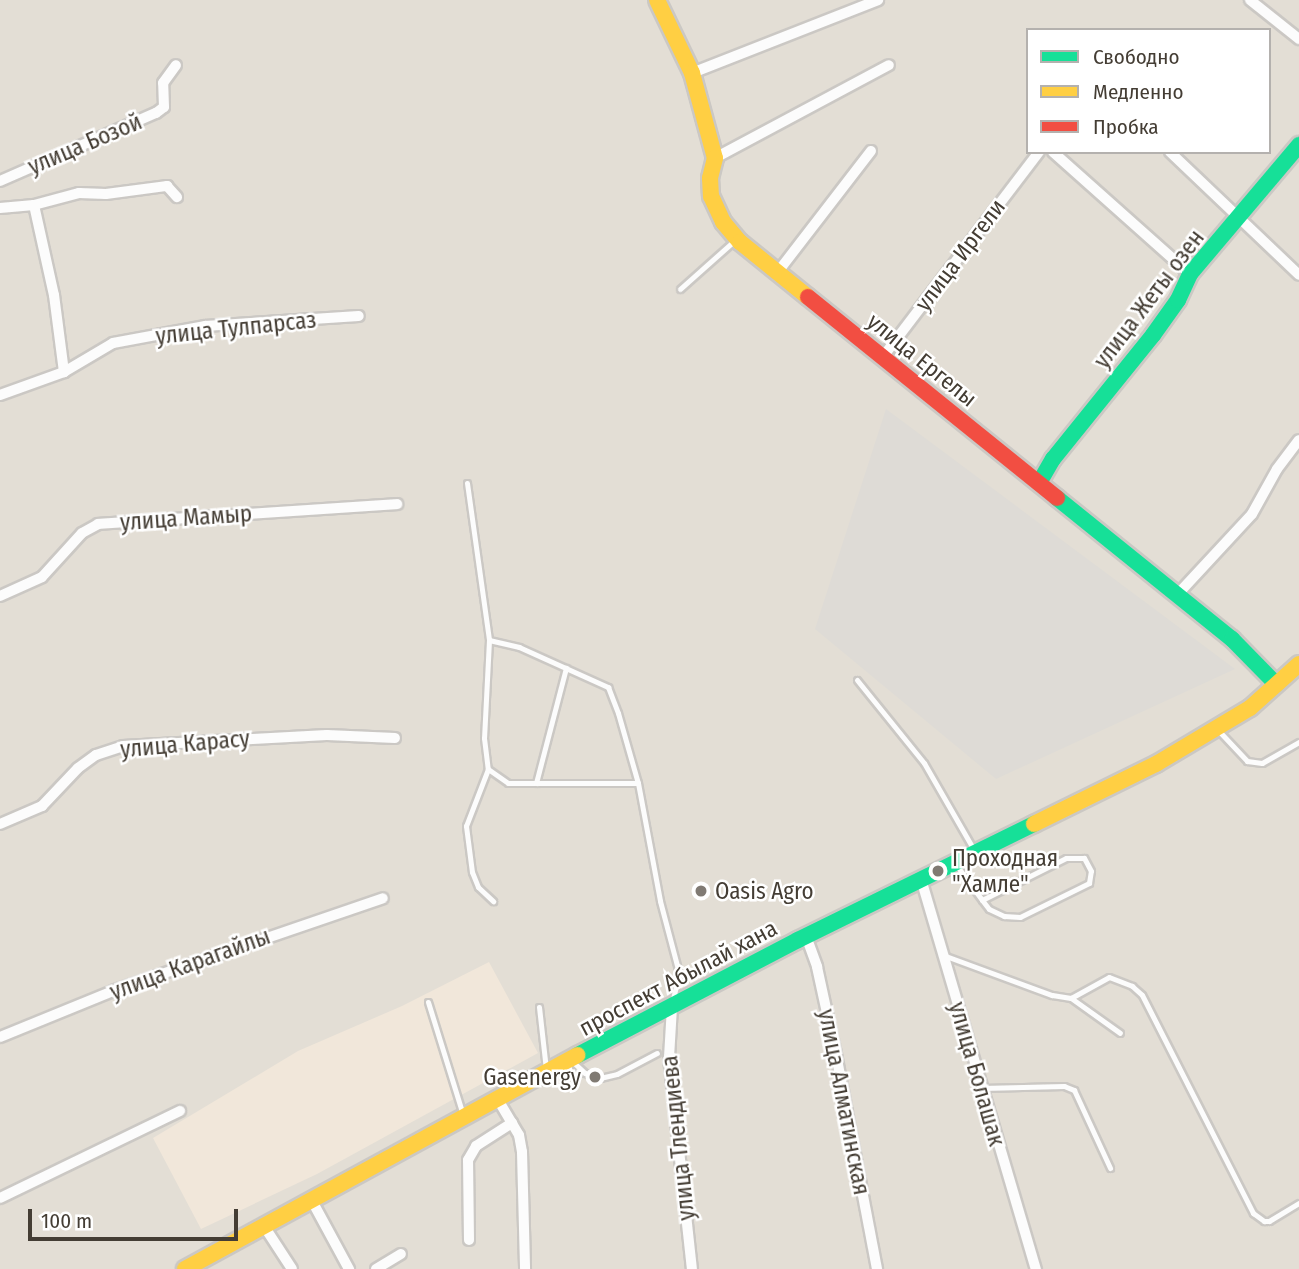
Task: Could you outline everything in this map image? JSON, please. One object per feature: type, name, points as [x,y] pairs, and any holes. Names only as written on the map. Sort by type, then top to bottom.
[{"type":"street","name":"улица Ергелы","points":[[657,0],[692,73],[715,158],[710,178],[712,196],[723,222],[737,238],[1232,639],[1276,684]]},
{"type":"street","points":[[692,73],[878,0]]},
{"type":"street","points":[[1250,0],[1299,39]]},
{"type":"street","name":"улица Бозой","points":[[0,181],[156,113],[164,107],[163,83],[176,65]]},
{"type":"street","points":[[715,158],[889,65]]},
{"type":"street","name":"улица Жеты озен","points":[[1039,483],[1054,459],[1153,335],[1178,300],[1189,274],[1240,218],[1299,145]]},
{"type":"street","points":[[777,273],[872,151]]},
{"type":"street","name":"улица Иргели","points":[[882,358],[1037,154]]},
{"type":"street","points":[[1055,154],[1189,274]]},
{"type":"street","points":[[1172,154],[1299,275]]},
{"type":"street","points":[[0,208],[34,205],[79,193],[106,194],[167,186],[177,197]]},
{"type":"street","points":[[34,205],[54,295],[64,372]]},
{"type":"street","name":"улица Тулпарсаз","points":[[0,395],[64,372],[113,343],[205,326],[359,316]]},
{"type":"street","points":[[1177,595],[1252,514],[1277,469],[1299,440]]},
{"type":"street","name":"улица Мамыр","points":[[0,596],[42,577],[82,533],[98,524],[397,504]]},
{"type":"street","name":"проспект Абылай хана","points":[[185,1269],[463,1115],[806,936],[1156,764],[1250,708],[1299,664]]},
{"type":"street","name":"улица Карасу","points":[[0,824],[42,806],[78,768],[96,755],[123,747],[327,735],[395,738]]},
{"type":"street","name":"улица Болашак","points":[[921,879],[1036,1269]]},
{"type":"street","name":"улица Карагайлы","points":[[0,1037],[115,990],[383,898]]},
{"type":"street","name":"улица Алматинская","points":[[806,936],[817,967],[833,1041],[877,1269]]},
{"type":"street","name":"улица Тлендиева","points":[[672,1007],[668,1058],[692,1269]]},
{"type":"street","points":[[497,1098],[519,1135],[523,1152],[525,1269]]},
{"type":"street","points":[[0,1198],[180,1111]]},
{"type":"street","points":[[469,1240],[468,1160],[476,1146],[512,1123]]},
{"type":"street","points":[[311,1199],[349,1269]]},
{"type":"street","points":[[264,1226],[292,1269]]},
{"type":"street","points":[[376,1269],[401,1254]]},
{"type":"lane","points":[[680,289],[737,238]]},
{"type":"lane","points":[[467,483],[489,640],[484,738],[488,769],[466,826],[471,872],[478,887],[493,901]]},
{"type":"lane","points":[[489,640],[519,647],[607,687],[618,713],[638,783],[660,901],[679,972],[672,1007]]},
{"type":"lane","points":[[536,783],[566,668]]},
{"type":"lane","points":[[857,680],[924,763],[976,853]]},
{"type":"lane","points":[[1217,728],[1247,761],[1262,763],[1299,742]]},
{"type":"lane","points":[[488,769],[509,783],[638,783]]},
{"type":"lane","points":[[955,863],[982,900],[989,909],[1004,916],[1020,917],[1089,883],[1091,871],[1084,858],[1066,858],[982,900]]},
{"type":"lane","points":[[943,955],[1052,995],[1071,998],[1120,1033]]},
{"type":"lane","points":[[1071,998],[1109,977],[1132,986],[1142,995],[1253,1213],[1264,1221],[1269,1220],[1299,1203]]},
{"type":"lane","points":[[428,1002],[463,1115]]},
{"type":"lane","points":[[539,1007],[547,1072]]},
{"type":"lane","points":[[571,1059],[584,1073],[600,1078],[617,1074],[657,1054]]},
{"type":"lane","points":[[981,1088],[1064,1086],[1074,1090],[1110,1168]]},
{"type":"shaded area","points":[[0,0],[1299,0],[1299,1269],[0,1269]]},
{"type":"shaded area","points":[[886,409],[1235,669],[996,779],[815,629]]},
{"type":"shaded area","points":[[489,962],[538,1053],[317,1174],[201,1229],[153,1138],[298,1051],[402,1006]]},
{"type":"traffic: fast","points":[[1039,483],[1053,459],[1153,335],[1178,300],[1190,274],[1299,145]]},
{"type":"traffic: fast","points":[[1057,498],[1232,639],[1276,684]]},
{"type":"traffic: fast","points":[[578,1055],[798,940],[1034,824]]},
{"type":"traffic: slow","points":[[657,0],[692,73],[715,158],[710,178],[711,196],[723,222],[740,242],[808,297]]},
{"type":"traffic: slow","points":[[1034,824],[1156,764],[1250,708],[1299,664]]},
{"type":"traffic: slow","points":[[185,1269],[578,1055]]},
{"type":"traffic: jam","points":[[808,297],[1057,498]]},
{"type":"place","name":"Проходная \"Хамле\"","points":[[938,871]]},
{"type":"place","name":"Oasis Agro","points":[[701,891]]},
{"type":"place","name":"Gasenergy","points":[[595,1077]]}]
